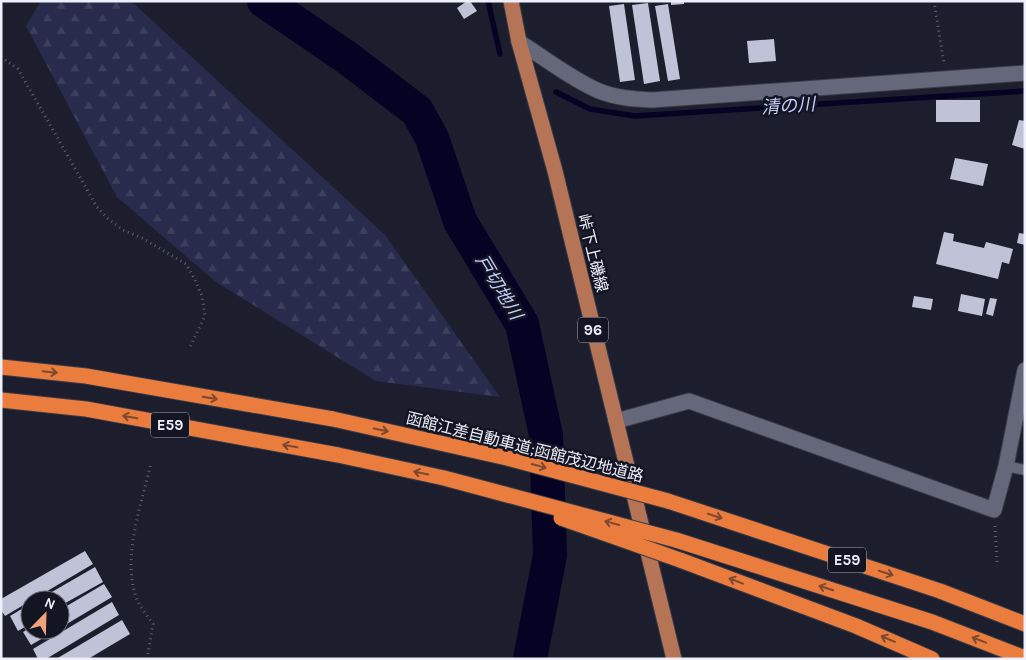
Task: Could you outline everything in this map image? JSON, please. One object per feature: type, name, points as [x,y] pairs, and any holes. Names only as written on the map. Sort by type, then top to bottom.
[{"type":"highway","name":"函館江差自動車道;函館茂辺地道路","points":[[1,366],[86,376],[333,419],[507,458],[668,501],[940,591],[1025,624]]},
{"type":"highway","name":"E59","points":[[1,400],[86,410],[338,455],[444,478],[676,540],[932,622],[1025,658]]},
{"type":"highway","points":[[444,478],[680,560],[856,626],[932,659]]},
{"type":"main road","name":"峠下上磯線","points":[[511,1],[674,659]]},
{"type":"street","points":[[520,42],[574,78],[600,91],[625,98],[652,100],[1025,73]]},
{"type":"street","points":[[616,421],[689,401],[994,510],[1006,466],[1025,370]]},
{"type":"lane","points":[[1006,466],[1025,470]]},
{"type":"path","points":[[934,1],[947,79]]},
{"type":"path","points":[[1,57],[18,69],[97,207],[107,218],[123,230],[142,238],[186,264],[202,296],[206,316],[189,349]]},
{"type":"path","points":[[147,659],[153,624],[139,602],[133,586],[132,565],[133,540],[152,463]]},
{"type":"path","points":[[994,510],[997,564]]},
{"type":"green space","points":[[41,1],[131,1],[385,235],[500,397],[376,381],[216,282],[117,197],[26,26]]},
{"type":"building","points":[[470,1],[477,11],[464,19],[457,8]]},
{"type":"building","points":[[671,1],[684,1],[684,4],[671,5]]},
{"type":"building","points":[[648,3],[660,81],[644,84],[632,5]]},
{"type":"building","points":[[624,4],[635,80],[620,82],[609,6]]},
{"type":"building","points":[[668,4],[680,79],[668,81],[655,6]]},
{"type":"building","points":[[774,39],[776,61],[749,63],[747,41]]},
{"type":"building","points":[[936,100],[980,100],[980,122],[936,122]]},
{"type":"building","points":[[1019,120],[1025,121],[1025,149],[1012,145]]},
{"type":"building","points":[[955,158],[988,164],[983,186],[950,179]]},
{"type":"building","points":[[944,232],[954,234],[953,241],[984,248],[986,242],[1013,249],[1009,264],[1002,262],[998,279],[936,264]]},
{"type":"building","points":[[1019,233],[1025,234],[1025,245],[1017,243]]},
{"type":"building","points":[[961,294],[985,299],[982,316],[958,311]]},
{"type":"building","points":[[914,296],[933,299],[931,310],[912,307]]},
{"type":"building","points":[[990,298],[997,299],[993,316],[986,314]]},
{"type":"building","points":[[85,551],[93,564],[49,590],[20,590],[20,607],[5,616],[1,610],[1,599]]},
{"type":"building","points":[[95,567],[103,582],[70,600],[70,590],[55,590]]},
{"type":"building","points":[[104,584],[112,597],[70,622],[70,604]]},
{"type":"building","points":[[112,602],[119,615],[46,659],[38,659],[33,649],[48,640],[70,640],[70,627]]},
{"type":"building","points":[[20,610],[20,630],[18,631],[10,616]]},
{"type":"building","points":[[122,620],[130,634],[88,659],[56,659]]},
{"type":"building","points":[[28,640],[40,640],[31,645]]},
{"type":"waterway","name":"戸切地川","points":[[264,1],[346,57],[417,111],[432,138],[460,221],[522,324],[546,435],[550,555],[530,659]]},
{"type":"waterway","name":"清の川","points":[[488,1],[500,54]]},
{"type":"waterway","name":"清の川","points":[[556,92],[590,109],[635,116],[1025,91]]}]
